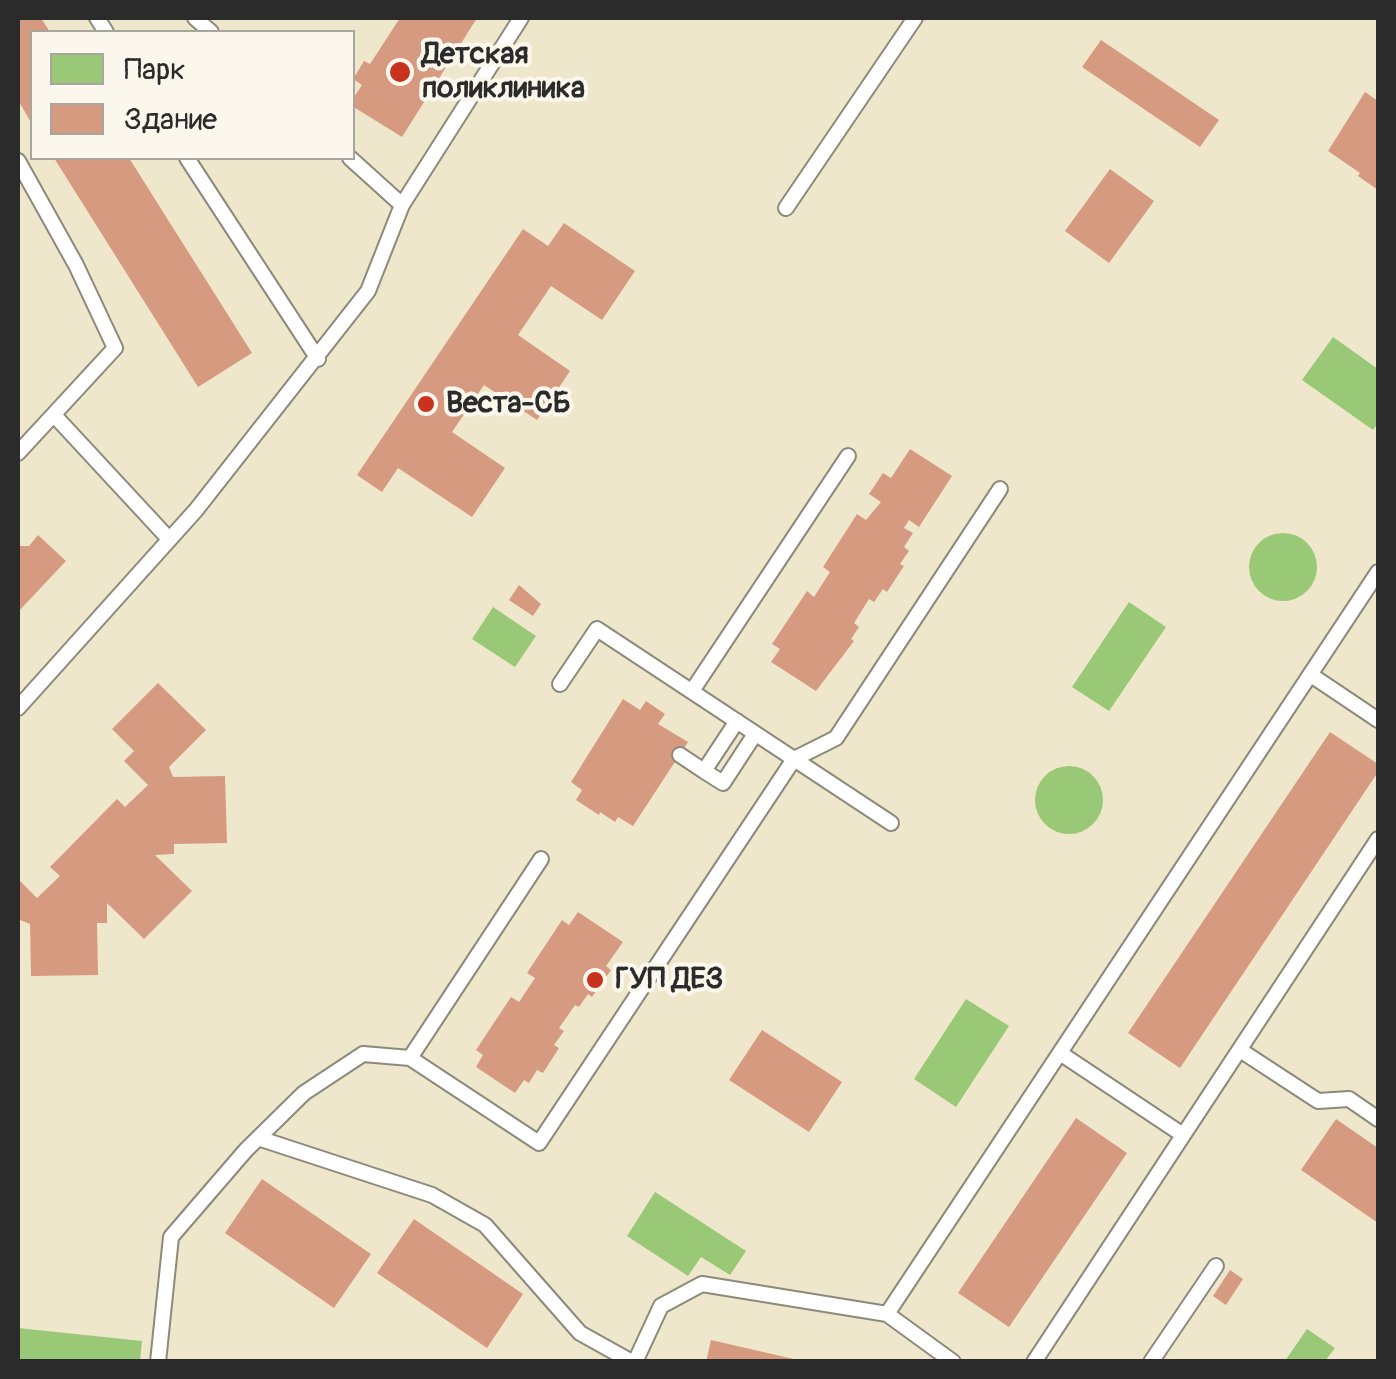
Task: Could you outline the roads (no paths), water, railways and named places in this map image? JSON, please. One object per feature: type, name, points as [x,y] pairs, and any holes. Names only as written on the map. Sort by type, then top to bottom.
[{"type":"lane","points":[[18,708],[169,538],[318,359],[368,291],[402,204],[521,18]]},
{"type":"lane","points":[[786,208],[907,20]]},
{"type":"lane","points":[[189,160],[318,359]]},
{"type":"lane","points":[[352,160],[402,204]]},
{"type":"lane","points":[[18,161],[76,265],[114,348],[18,454]]},
{"type":"lane","points":[[54,415],[169,538]]},
{"type":"lane","points":[[692,692],[848,456]]},
{"type":"lane","points":[[158,1362],[171,1237],[258,1138],[304,1093],[363,1054],[410,1058],[539,1143],[794,759],[836,738],[1000,489]]},
{"type":"lane","points":[[887,1314],[1378,572]]},
{"type":"lane","points":[[560,684],[596,629],[891,823]]},
{"type":"lane","points":[[1311,675],[1378,720]]},
{"type":"lane","points":[[704,771],[737,722]]},
{"type":"lane","points":[[680,755],[723,783],[755,734]]},
{"type":"lane","points":[[1034,1362],[1378,840]]},
{"type":"lane","points":[[410,1058],[541,859]]},
{"type":"lane","points":[[1240,1050],[1318,1102],[1349,1099],[1378,1119]]},
{"type":"lane","points":[[1060,1053],[1183,1135]]},
{"type":"lane","points":[[258,1138],[432,1195],[486,1224],[580,1333],[634,1362],[661,1306],[702,1284],[887,1314],[953,1362]]},
{"type":"lane","points":[[1151,1362],[1216,1266]]},
{"type":"place","name":"Детская поликлиника","points":[[400,72]]},
{"type":"place","name":"Веста-СБ","points":[[426,404]]},
{"type":"place","name":"ГУП ДЕЗ","points":[[595,980]]}]
